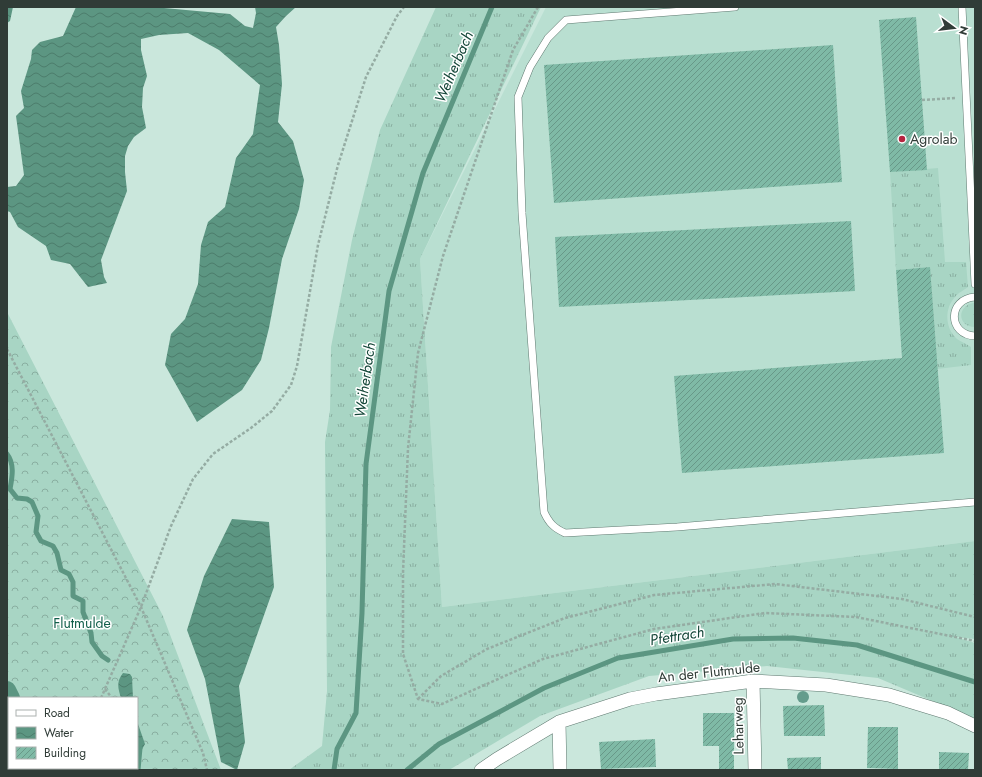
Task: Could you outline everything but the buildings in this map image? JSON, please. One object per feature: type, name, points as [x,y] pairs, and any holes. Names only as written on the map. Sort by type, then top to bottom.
[{"type":"street","name":"An der Flutmulde","points":[[481,770],[503,755],[559,722],[630,699],[656,694],[753,682],[826,685],[889,695],[948,713],[975,726]]},
{"type":"street","name":"Leharweg","points":[[753,682],[754,770]]},
{"type":"street","points":[[559,722],[560,770]]},
{"type":"lane","points":[[735,7],[566,20],[548,38],[530,67],[518,96],[522,213],[544,512],[548,522],[555,529],[565,533],[598,533],[760,521],[975,502]]},
{"type":"lane","points":[[962,7],[975,284]]},
{"type":"lane","points":[[975,297],[963,300],[955,310],[954,316],[958,328],[962,333],[968,336],[975,336]]},
{"type":"path","points":[[102,697],[141,607],[172,526],[194,479],[213,454],[251,428],[272,411],[291,386],[297,366],[318,245],[338,165],[366,77],[397,16],[404,7]]},
{"type":"path","points":[[922,100],[966,97]]},
{"type":"path","points":[[7,349],[141,607],[202,754],[207,770]]},
{"type":"path","points":[[418,699],[441,676],[486,649],[565,618],[654,595],[775,584],[902,599],[975,617]]},
{"type":"path","points":[[105,689],[111,697]]},
{"type":"shaded area","points":[[546,7],[975,7],[975,541],[442,607],[420,259]]},
{"type":"green space","points":[[436,7],[541,7],[420,259],[442,607],[975,541],[975,639],[955,637],[975,643],[975,719],[878,678],[767,666],[649,676],[540,716],[449,770],[289,770],[322,746],[327,691],[325,442],[330,410],[331,347],[352,240],[380,130]]},
{"type":"green space","points":[[938,168],[945,262],[966,262],[968,287],[958,294],[951,302],[947,318],[948,324],[953,335],[957,339],[971,347],[971,365],[937,369],[929,267],[896,270],[890,172]]},
{"type":"green space","points":[[975,303],[975,327],[965,324],[961,316],[964,308]]},
{"type":"green space","name":"Flutmulde","points":[[7,312],[163,616],[221,770],[7,770]]},
{"type":"water","points":[[7,7],[13,7],[10,21],[7,23]]},
{"type":"water","points":[[76,7],[153,7],[230,14],[245,26],[253,28],[256,13],[255,7],[296,7],[276,27],[282,84],[278,122],[293,141],[304,180],[299,209],[282,259],[269,328],[261,360],[242,390],[197,422],[165,365],[171,334],[185,319],[198,284],[201,245],[208,222],[225,207],[236,158],[253,134],[260,85],[219,50],[188,33],[159,35],[141,39],[141,50],[147,76],[143,88],[142,107],[146,128],[134,137],[128,146],[125,156],[127,191],[101,260],[104,277],[107,283],[88,287],[70,264],[51,260],[46,246],[18,227],[10,212],[7,211],[7,187],[16,186],[24,175],[16,116],[24,108],[21,91],[31,59],[32,50],[40,42],[63,36]]},
{"type":"water","points":[[232,519],[269,522],[274,587],[239,686],[245,742],[237,770],[221,762],[205,679],[187,630],[204,576]]},
{"type":"water","points":[[123,673],[130,674],[132,677],[133,697],[121,697],[118,685],[119,679]]},
{"type":"water","points":[[138,724],[145,744],[140,753],[138,752]]},
{"type":"waterway","name":"Weiherbach","points":[[334,770],[337,749],[356,713],[362,613],[366,464],[389,291],[423,173],[492,7]]},
{"type":"waterway","points":[[7,454],[10,458],[12,467],[10,489],[17,498],[27,499],[32,502],[38,516],[36,532],[41,541],[53,546],[57,553],[61,570],[69,574],[73,582],[73,596],[83,601],[83,612],[91,633],[92,642],[102,656],[108,660]]},
{"type":"waterway","name":"Pfettrach","points":[[407,770],[439,744],[544,688],[618,658],[733,639],[793,638],[857,645],[975,682]]},
{"type":"waterway","name":"Flutmulde","points":[[7,690],[10,697]]},
{"type":"waterway","points":[[138,770],[140,748]]},
{"type":"place","name":"Agrolab","points":[[902,139]]}]
